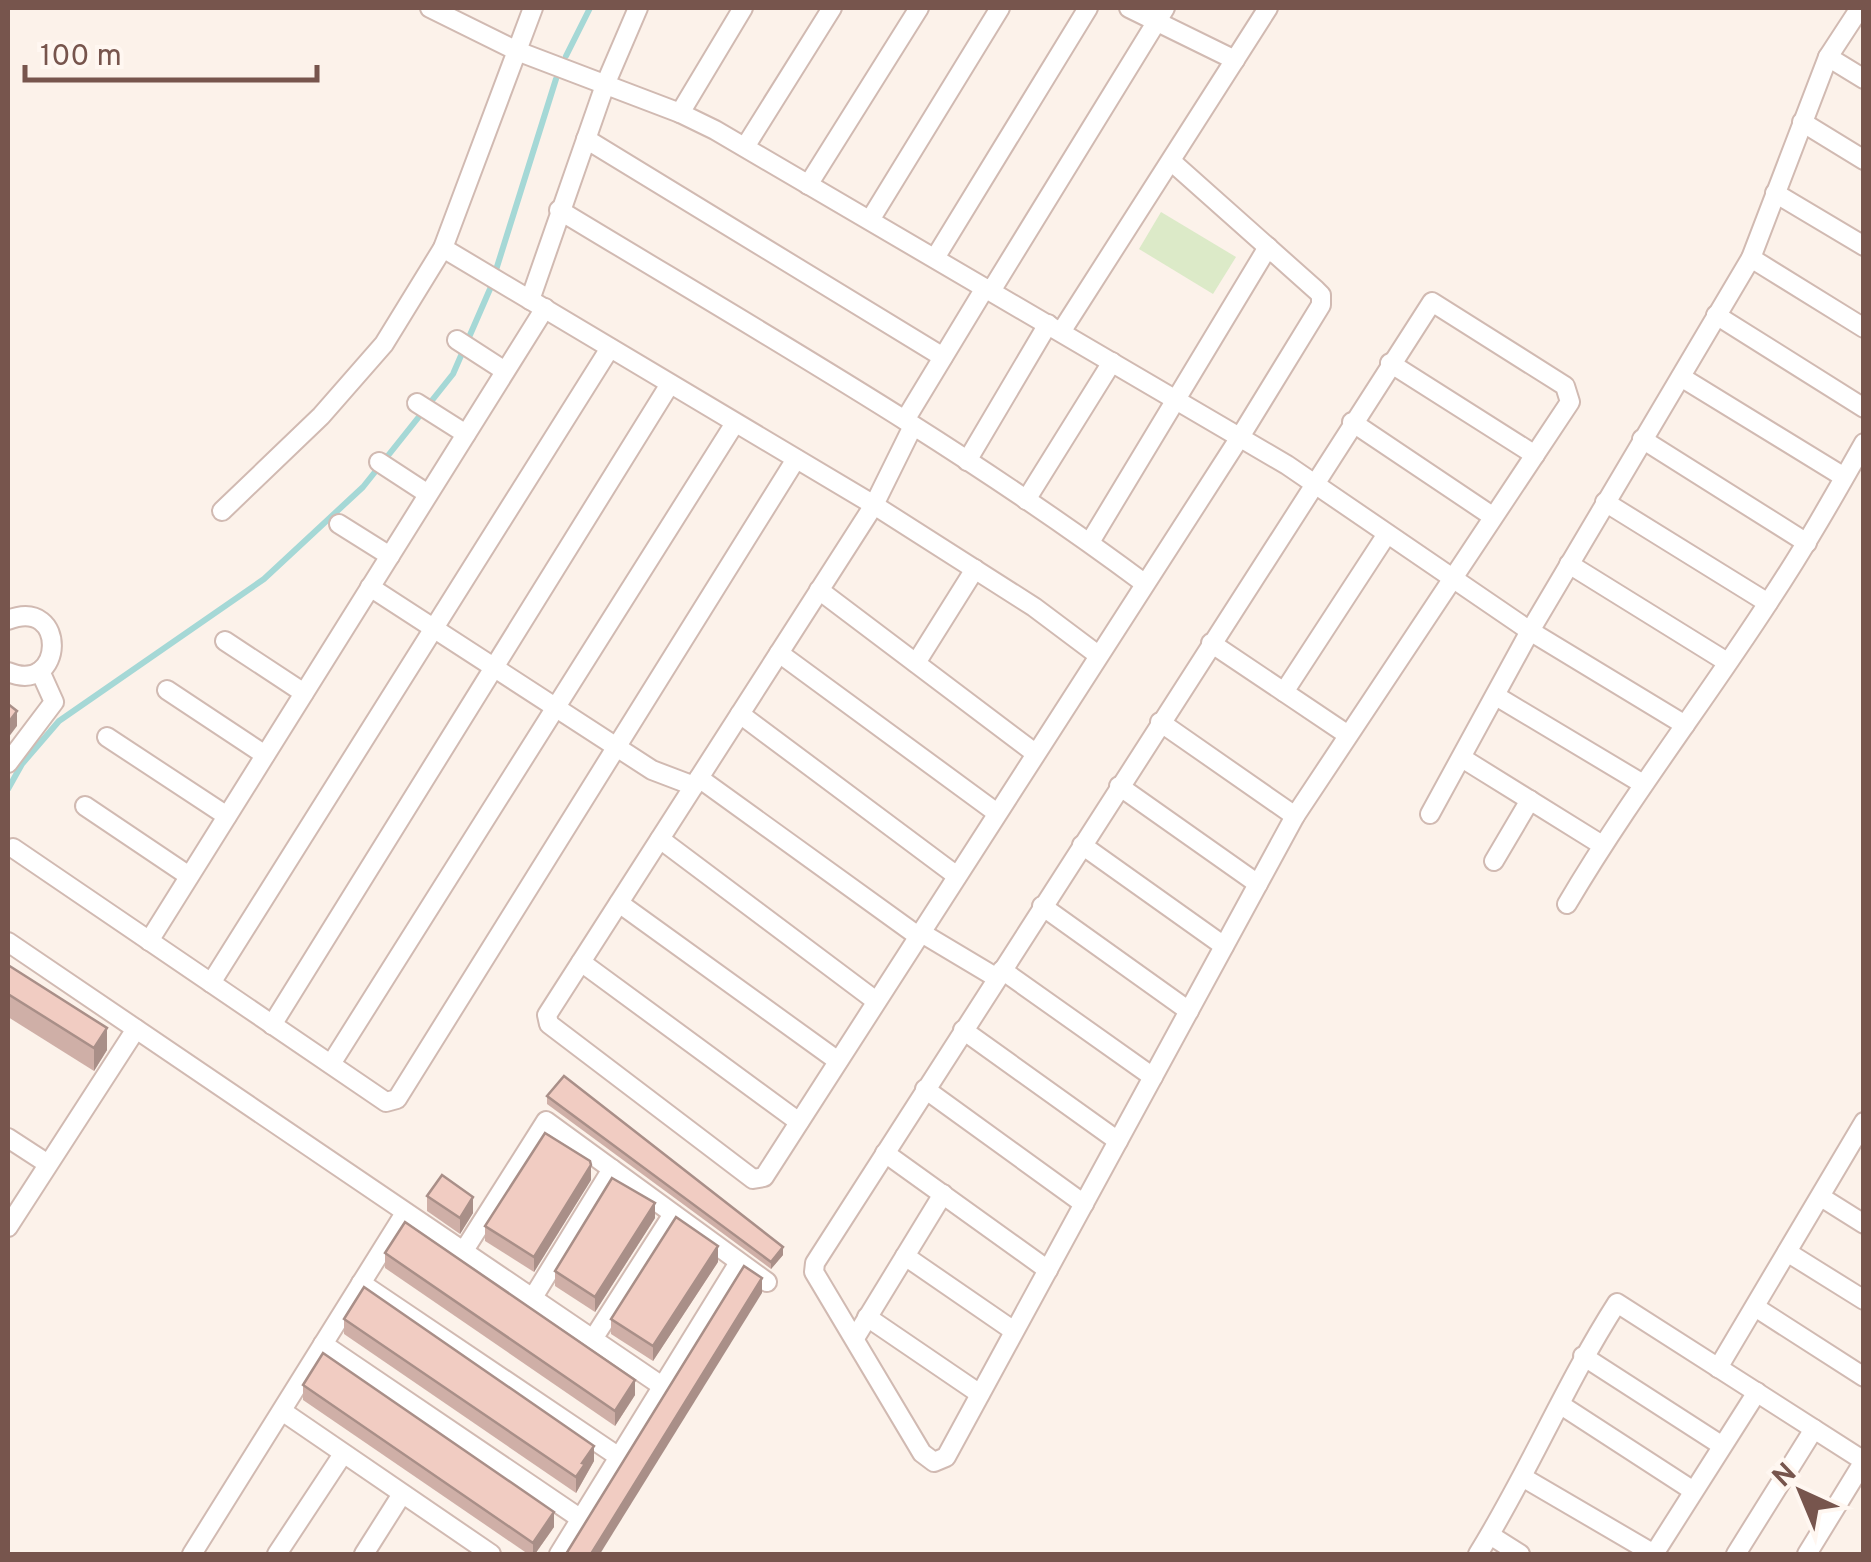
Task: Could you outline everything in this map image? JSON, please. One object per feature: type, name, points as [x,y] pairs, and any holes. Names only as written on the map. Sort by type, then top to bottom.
[{"type":"street","points":[[430,8],[517,51],[680,113],[745,147],[1314,482],[1452,580],[1685,725]]},
{"type":"street","points":[[222,511],[321,416],[384,344],[443,248],[533,8]]},
{"type":"street","points":[[148,941],[505,371],[537,304],[559,210],[605,84],[638,8]]},
{"type":"street","points":[[680,113],[742,8]]},
{"type":"street","points":[[745,147],[832,8]]},
{"type":"street","points":[[808,184],[918,8]]},
{"type":"street","points":[[870,220],[1000,8]]},
{"type":"street","points":[[934,258],[1088,8]]},
{"type":"street","points":[[1129,8],[1161,14],[1235,60]]},
{"type":"street","points":[[967,461],[1170,161],[1268,8]]},
{"type":"street","points":[[1430,814],[1530,631],[1751,258],[1828,57],[1860,8]]},
{"type":"street","points":[[1161,14],[943,358],[909,423],[874,505],[547,1014],[549,1024],[753,1179],[764,1177],[1240,437],[1322,300],[1316,290],[1170,161]]},
{"type":"street","points":[[1828,57],[1864,79]]},
{"type":"street","points":[[1802,122],[1864,160]]},
{"type":"street","points":[[586,139],[943,358]]},
{"type":"street","points":[[1775,193],[1864,246]]},
{"type":"street","points":[[559,210],[909,423],[1144,582]]},
{"type":"street","points":[[443,248],[874,505],[1034,607],[1098,655]]},
{"type":"street","points":[[1090,542],[1268,248]]},
{"type":"street","points":[[1751,258],[1864,328]]},
{"type":"street","points":[[1434,302],[1565,386],[1569,394],[1566,410],[1295,816],[946,1457],[934,1462],[922,1453],[814,1267],[1390,363],[1428,304],[1434,302]]},
{"type":"street","points":[[1716,315],[1864,408]]},
{"type":"street","points":[[457,340],[505,371]]},
{"type":"street","points":[[212,984],[610,348]]},
{"type":"street","points":[[1026,500],[1112,362]]},
{"type":"street","points":[[1390,363],[1535,454]]},
{"type":"street","points":[[1681,377],[1844,477]]},
{"type":"street","points":[[272,1025],[670,384]]},
{"type":"street","points":[[417,402],[466,434]]},
{"type":"street","points":[[1352,422],[1492,516]]},
{"type":"street","points":[[331,1064],[736,423]]},
{"type":"street","points":[[1642,439],[1807,543]]},
{"type":"street","points":[[1567,904],[1602,845],[1768,604],[1864,443]]},
{"type":"street","points":[[13,848],[386,1102],[397,1099],[796,459]]},
{"type":"street","points":[[378,462],[428,494]]},
{"type":"street","points":[[1605,502],[1768,604]]},
{"type":"street","points":[[339,524],[390,556]]},
{"type":"street","points":[[1284,692],[1387,534]]},
{"type":"street","points":[[1569,564],[1728,662]]},
{"type":"street","points":[[916,663],[974,569]]},
{"type":"street","points":[[370,587],[652,770],[696,782],[919,934],[999,974],[1152,1078]]},
{"type":"street","points":[[819,590],[1035,753]]},
{"type":"street","points":[[8,620],[28,616],[46,626],[51,634],[52,654],[40,670],[22,676],[8,672]]},
{"type":"street","points":[[225,641],[304,693]]},
{"type":"street","points":[[1211,643],[1348,735]]},
{"type":"street","points":[[779,652],[997,813]]},
{"type":"street","points":[[8,763],[54,702],[40,670]]},
{"type":"street","points":[[167,690],[265,755]]},
{"type":"street","points":[[1496,696],[1643,784]]},
{"type":"street","points":[[740,714],[957,876]]},
{"type":"street","points":[[1160,722],[1295,816]]},
{"type":"street","points":[[107,738],[227,816]]},
{"type":"street","points":[[1462,758],[1602,845]]},
{"type":"street","points":[[1120,786],[1258,884]]},
{"type":"street","points":[[1494,860],[1530,800]]},
{"type":"street","points":[[85,806],[189,876]]},
{"type":"street","points":[[660,840],[876,1001]]},
{"type":"street","points":[[1082,845],[1224,946]]},
{"type":"street","points":[[619,903],[838,1061]]},
{"type":"street","points":[[1042,906],[1189,1010]]},
{"type":"street","points":[[8,942],[662,1386]]},
{"type":"street","points":[[581,962],[799,1122]]},
{"type":"street","points":[[8,1227],[136,1029]]},
{"type":"street","points":[[964,1030],[1118,1141]]},
{"type":"street","points":[[926,1089],[1084,1204]]},
{"type":"street","points":[[463,1252],[546,1121],[766,1282]]},
{"type":"street","points":[[1718,1368],[1821,1197],[1857,1150],[1864,1122]]},
{"type":"street","points":[[8,1138],[48,1164]]},
{"type":"street","points":[[885,1153],[1048,1270]]},
{"type":"street","points":[[532,1299],[612,1169]]},
{"type":"street","points":[[855,1338],[943,1194]]},
{"type":"street","points":[[1821,1197],[1864,1224]]},
{"type":"street","points":[[192,1554],[405,1213]]},
{"type":"street","points":[[593,1340],[674,1214]]},
{"type":"street","points":[[1787,1252],[1864,1300]]},
{"type":"street","points":[[905,1256],[1014,1331]]},
{"type":"street","points":[[558,1554],[738,1264]]},
{"type":"street","points":[[361,1282],[619,1457]]},
{"type":"street","points":[[1478,1554],[1524,1478],[1584,1356],[1617,1303],[1864,1461],[1807,1554]]},
{"type":"street","points":[[1754,1307],[1864,1377]]},
{"type":"street","points":[[867,1318],[980,1394]]},
{"type":"street","points":[[323,1344],[580,1519]]},
{"type":"street","points":[[1584,1356],[1721,1445]]},
{"type":"street","points":[[1524,1478],[1654,1554],[1756,1392]]},
{"type":"street","points":[[1561,1405],[1692,1490]]},
{"type":"street","points":[[282,1411],[402,1494],[469,1548],[491,1554]]},
{"type":"street","points":[[1736,1554],[1814,1428]]},
{"type":"street","points":[[278,1554],[344,1454]]},
{"type":"street","points":[[364,1554],[402,1494]]},
{"type":"street","points":[[1490,1535],[1520,1554]]},
{"type":"green space","points":[[1161,212],[1236,257],[1213,294],[1139,249]]},
{"type":"building","points":[[8,704],[17,711],[8,723]]},
{"type":"building","points":[[8,965],[107,1028],[94,1048],[8,994]]},
{"type":"building","points":[[564,1076],[783,1247],[771,1262],[547,1096]]},
{"type":"building","points":[[545,1133],[591,1165],[534,1257],[485,1226]]},
{"type":"building","points":[[442,1175],[473,1197],[460,1218],[427,1196]]},
{"type":"building","points":[[612,1178],[655,1203],[595,1297],[555,1271]]},
{"type":"building","points":[[676,1217],[718,1246],[653,1346],[611,1319]]},
{"type":"building","points":[[405,1222],[635,1380],[615,1411],[385,1253]]},
{"type":"building","points":[[744,1266],[762,1278],[591,1554],[566,1554]]},
{"type":"building","points":[[364,1287],[594,1446],[576,1477],[344,1319]]},
{"type":"building","points":[[323,1353],[554,1512],[533,1543],[303,1385]]},
{"type":"waterway","points":[[566,56],[590,8]]},
{"type":"waterway","points":[[8,789],[22,764],[59,721],[264,579],[363,487],[453,374],[490,289],[556,79]]}]
